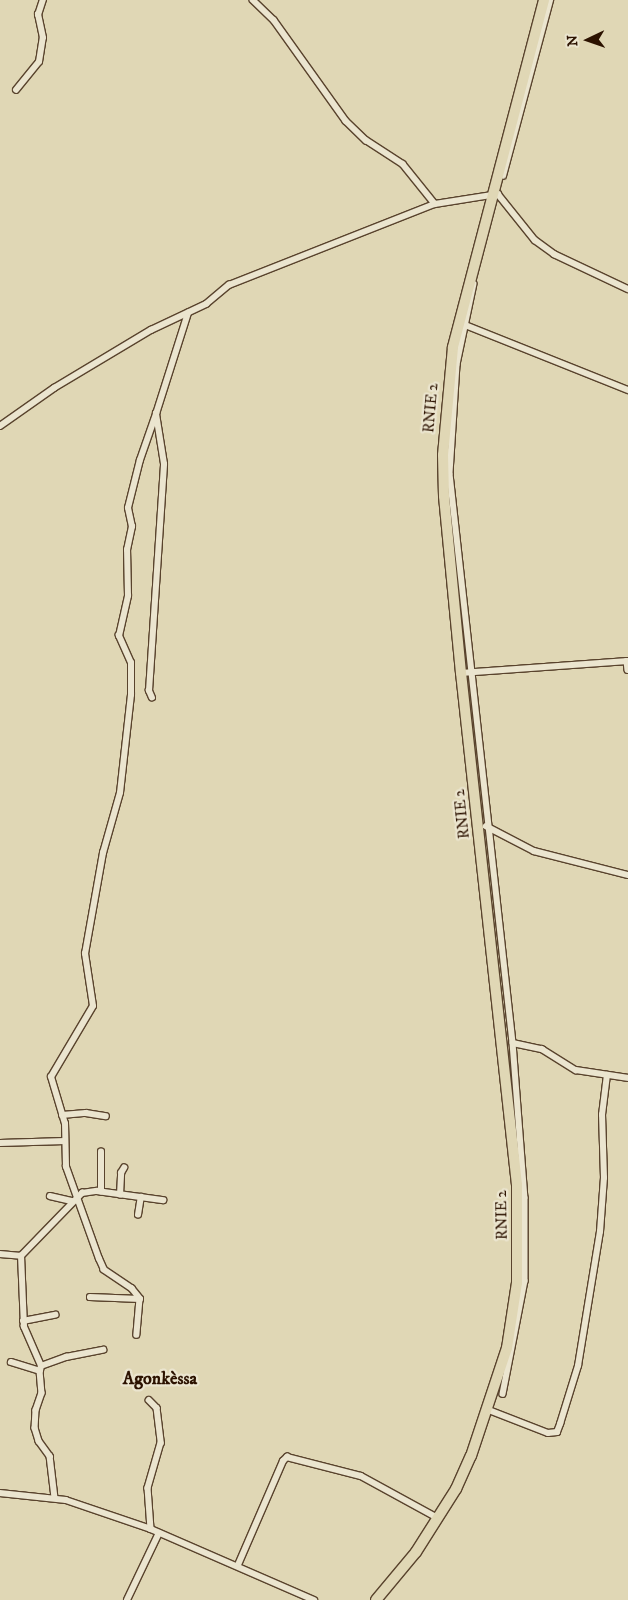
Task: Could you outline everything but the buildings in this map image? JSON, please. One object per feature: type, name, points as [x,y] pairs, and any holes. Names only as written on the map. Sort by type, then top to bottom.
[{"type":"highway","name":"RNIE 2","points":[[376,1600],[416,1552],[438,1518],[471,1456],[489,1410],[508,1348],[517,1283],[519,1226],[478,821],[466,673],[443,476],[448,387],[462,323],[544,0]]},
{"type":"street","points":[[16,90],[39,62],[43,38],[38,15],[43,0]]},
{"type":"street","points":[[253,0],[274,20],[346,122],[366,140],[403,164],[436,204]]},
{"type":"street","points":[[495,194],[550,0]]},
{"type":"street","points":[[0,426],[54,388],[151,330],[206,304],[229,285],[436,204],[495,194]]},
{"type":"street","points":[[495,194],[535,240],[554,254],[628,289]]},
{"type":"street","points":[[137,1335],[140,1299],[132,1289],[104,1270],[86,1219],[74,1200],[66,1167],[62,1115],[51,1077],[93,1006],[85,954],[103,853],[120,793],[131,695],[131,663],[119,636],[128,596],[127,550],[132,527],[128,508],[140,460],[188,313]]},
{"type":"street","points":[[462,323],[628,390]]},
{"type":"street","points":[[152,698],[149,691],[164,464],[156,414]]},
{"type":"street","points":[[503,1394],[520,1318],[526,1266],[525,1198],[513,1043],[488,826],[466,673],[628,661],[628,670]]},
{"type":"street","points":[[478,821],[534,851],[628,874]]},
{"type":"street","points":[[513,1043],[542,1049],[576,1070],[628,1078]]},
{"type":"street","points":[[489,1410],[548,1433],[557,1432],[560,1424],[578,1366],[600,1232],[604,1178],[602,1115],[607,1075]]},
{"type":"street","points":[[62,1115],[86,1113],[106,1116]]},
{"type":"street","points":[[0,1143],[65,1142]]},
{"type":"street","points":[[101,1152],[101,1192]]},
{"type":"street","points":[[120,1194],[120,1173],[124,1168]]},
{"type":"street","points":[[54,1498],[50,1456],[39,1441],[35,1428],[36,1410],[42,1393],[41,1369],[23,1320],[21,1256],[82,1192],[101,1192],[163,1200]]},
{"type":"street","points":[[50,1196],[74,1200]]},
{"type":"street","points":[[138,1215],[141,1197]]},
{"type":"street","points":[[0,1254],[21,1256]]},
{"type":"street","points":[[90,1297],[140,1299]]},
{"type":"street","points":[[23,1320],[55,1315]]},
{"type":"street","points":[[11,1362],[41,1369],[66,1358],[103,1350]]},
{"type":"street","points":[[149,1400],[158,1408],[161,1443],[148,1488],[151,1529]]},
{"type":"street","points":[[238,1565],[283,1461],[288,1457],[361,1476],[438,1518]]},
{"type":"street","points":[[0,1493],[26,1498],[54,1498],[151,1529],[238,1565],[314,1600]]},
{"type":"street","points":[[127,1600],[159,1533]]},
{"type":"district","name":"Agonkèssa","points":[[160,1379]]}]
